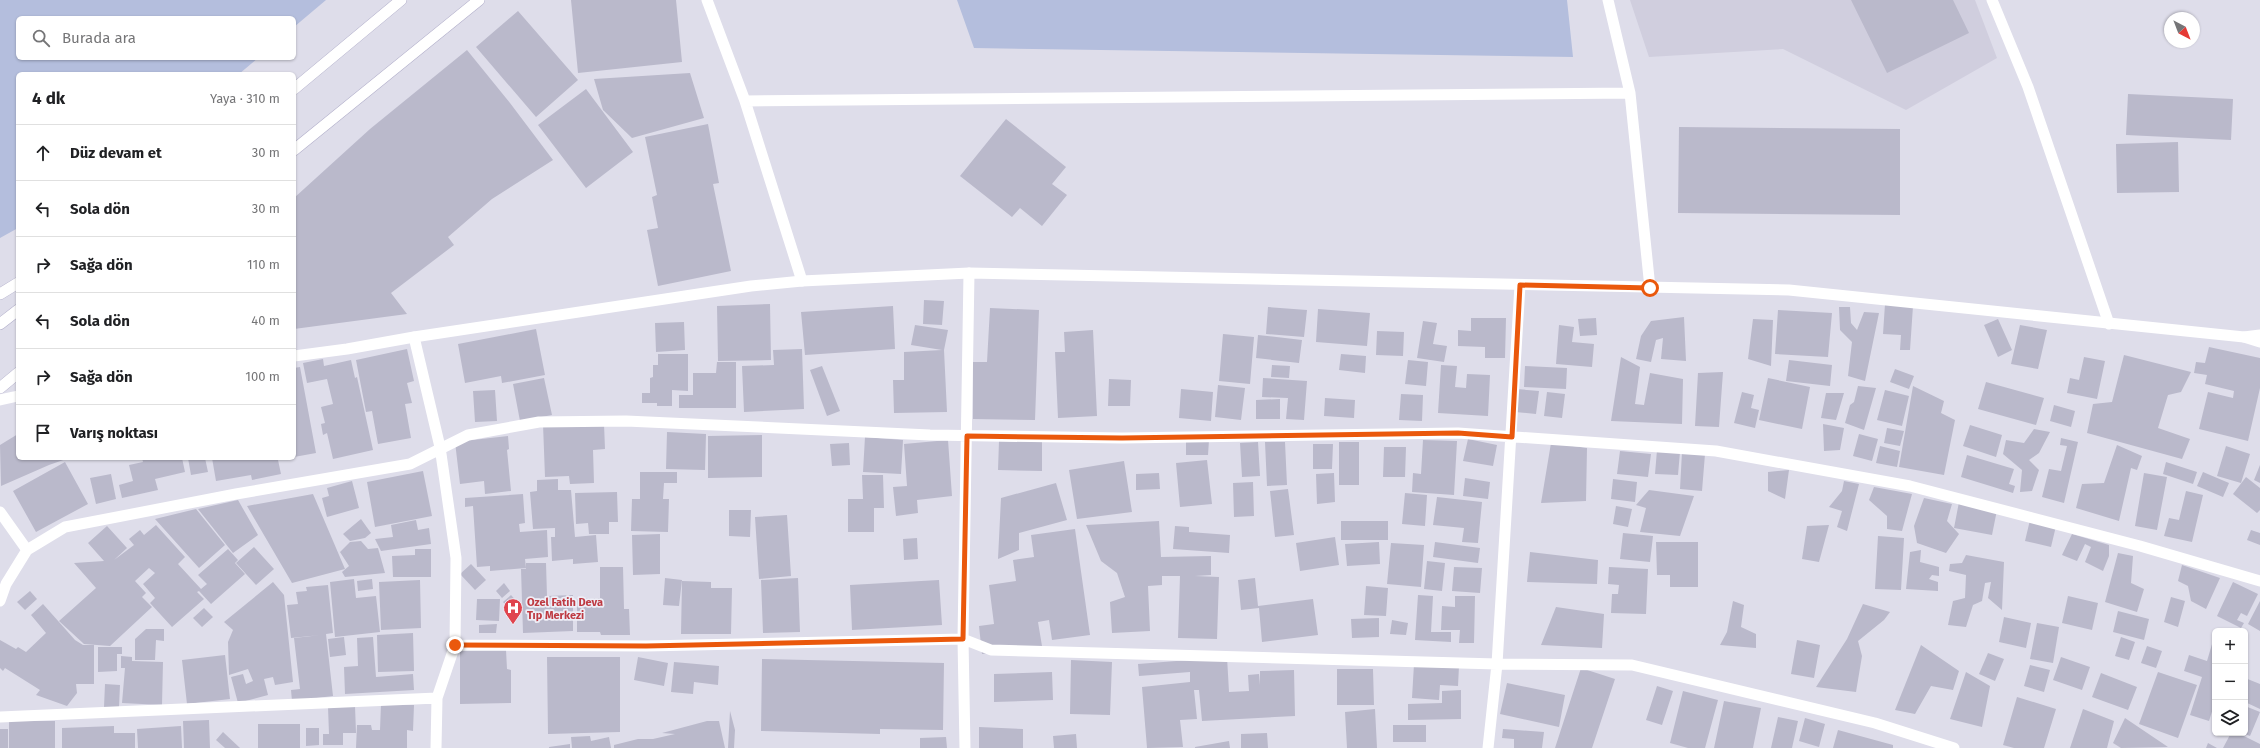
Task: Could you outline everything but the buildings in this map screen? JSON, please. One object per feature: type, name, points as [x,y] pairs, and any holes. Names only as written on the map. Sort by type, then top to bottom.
[{"type":"street","points":[[296,87],[401,0]]},
{"type":"street","points":[[296,148],[479,0]]},
{"type":"street","points":[[707,0],[745,101],[802,281]]},
{"type":"street","points":[[1608,0],[1630,93],[1650,288]]},
{"type":"street","points":[[1992,0],[2028,87],[2109,324]]},
{"type":"street","points":[[745,101],[1630,93]]},
{"type":"street","points":[[965,748],[963,639],[969,273]]},
{"type":"street","points":[[296,356],[751,286],[802,281],[969,273],[1789,290],[2244,337],[2260,342]]},
{"type":"street","points":[[0,294],[16,284]]},
{"type":"street","points":[[1488,748],[1497,664],[1512,437],[1520,285]]},
{"type":"street","points":[[0,324],[16,312]]},
{"type":"street","points":[[2244,337],[2260,335]]},
{"type":"street","points":[[414,337],[440,447],[456,558],[455,645],[437,698],[436,748]]},
{"type":"street","points":[[0,388],[16,375]]},
{"type":"street","points":[[0,400],[16,396]]},
{"type":"street","points":[[0,601],[6,584],[27,550],[65,527],[236,494],[410,464],[440,447],[468,435],[539,422],[626,421],[967,436],[1122,438],[1458,433],[1716,451],[1910,486],[2140,546],[2260,581]]},
{"type":"street","points":[[0,512],[27,550]]},
{"type":"street","points":[[455,645],[646,646],[963,639],[991,650],[1497,664],[1632,665],[1875,723],[1954,748]]},
{"type":"street","points":[[0,717],[437,698]]},
{"type":"shaded area","points":[[0,0],[326,0],[296,25],[296,16],[16,16],[16,60],[256,60],[241,72],[16,72],[16,229],[0,238]]},
{"type":"shaded area","points":[[957,0],[1567,0],[1573,57],[974,48]]},
{"type":"shaded area","points":[[1630,0],[1975,0],[1997,58],[1906,110],[1783,49],[1649,57]]},
{"type":"place","name":"Ozel Fatih Deva Tıp Merkezi","points":[[513,625]]},
{"type":"route","points":[[455,645],[646,646],[963,639],[967,436],[1122,438],[1458,433],[1512,437],[1520,285],[1650,288]]}]
